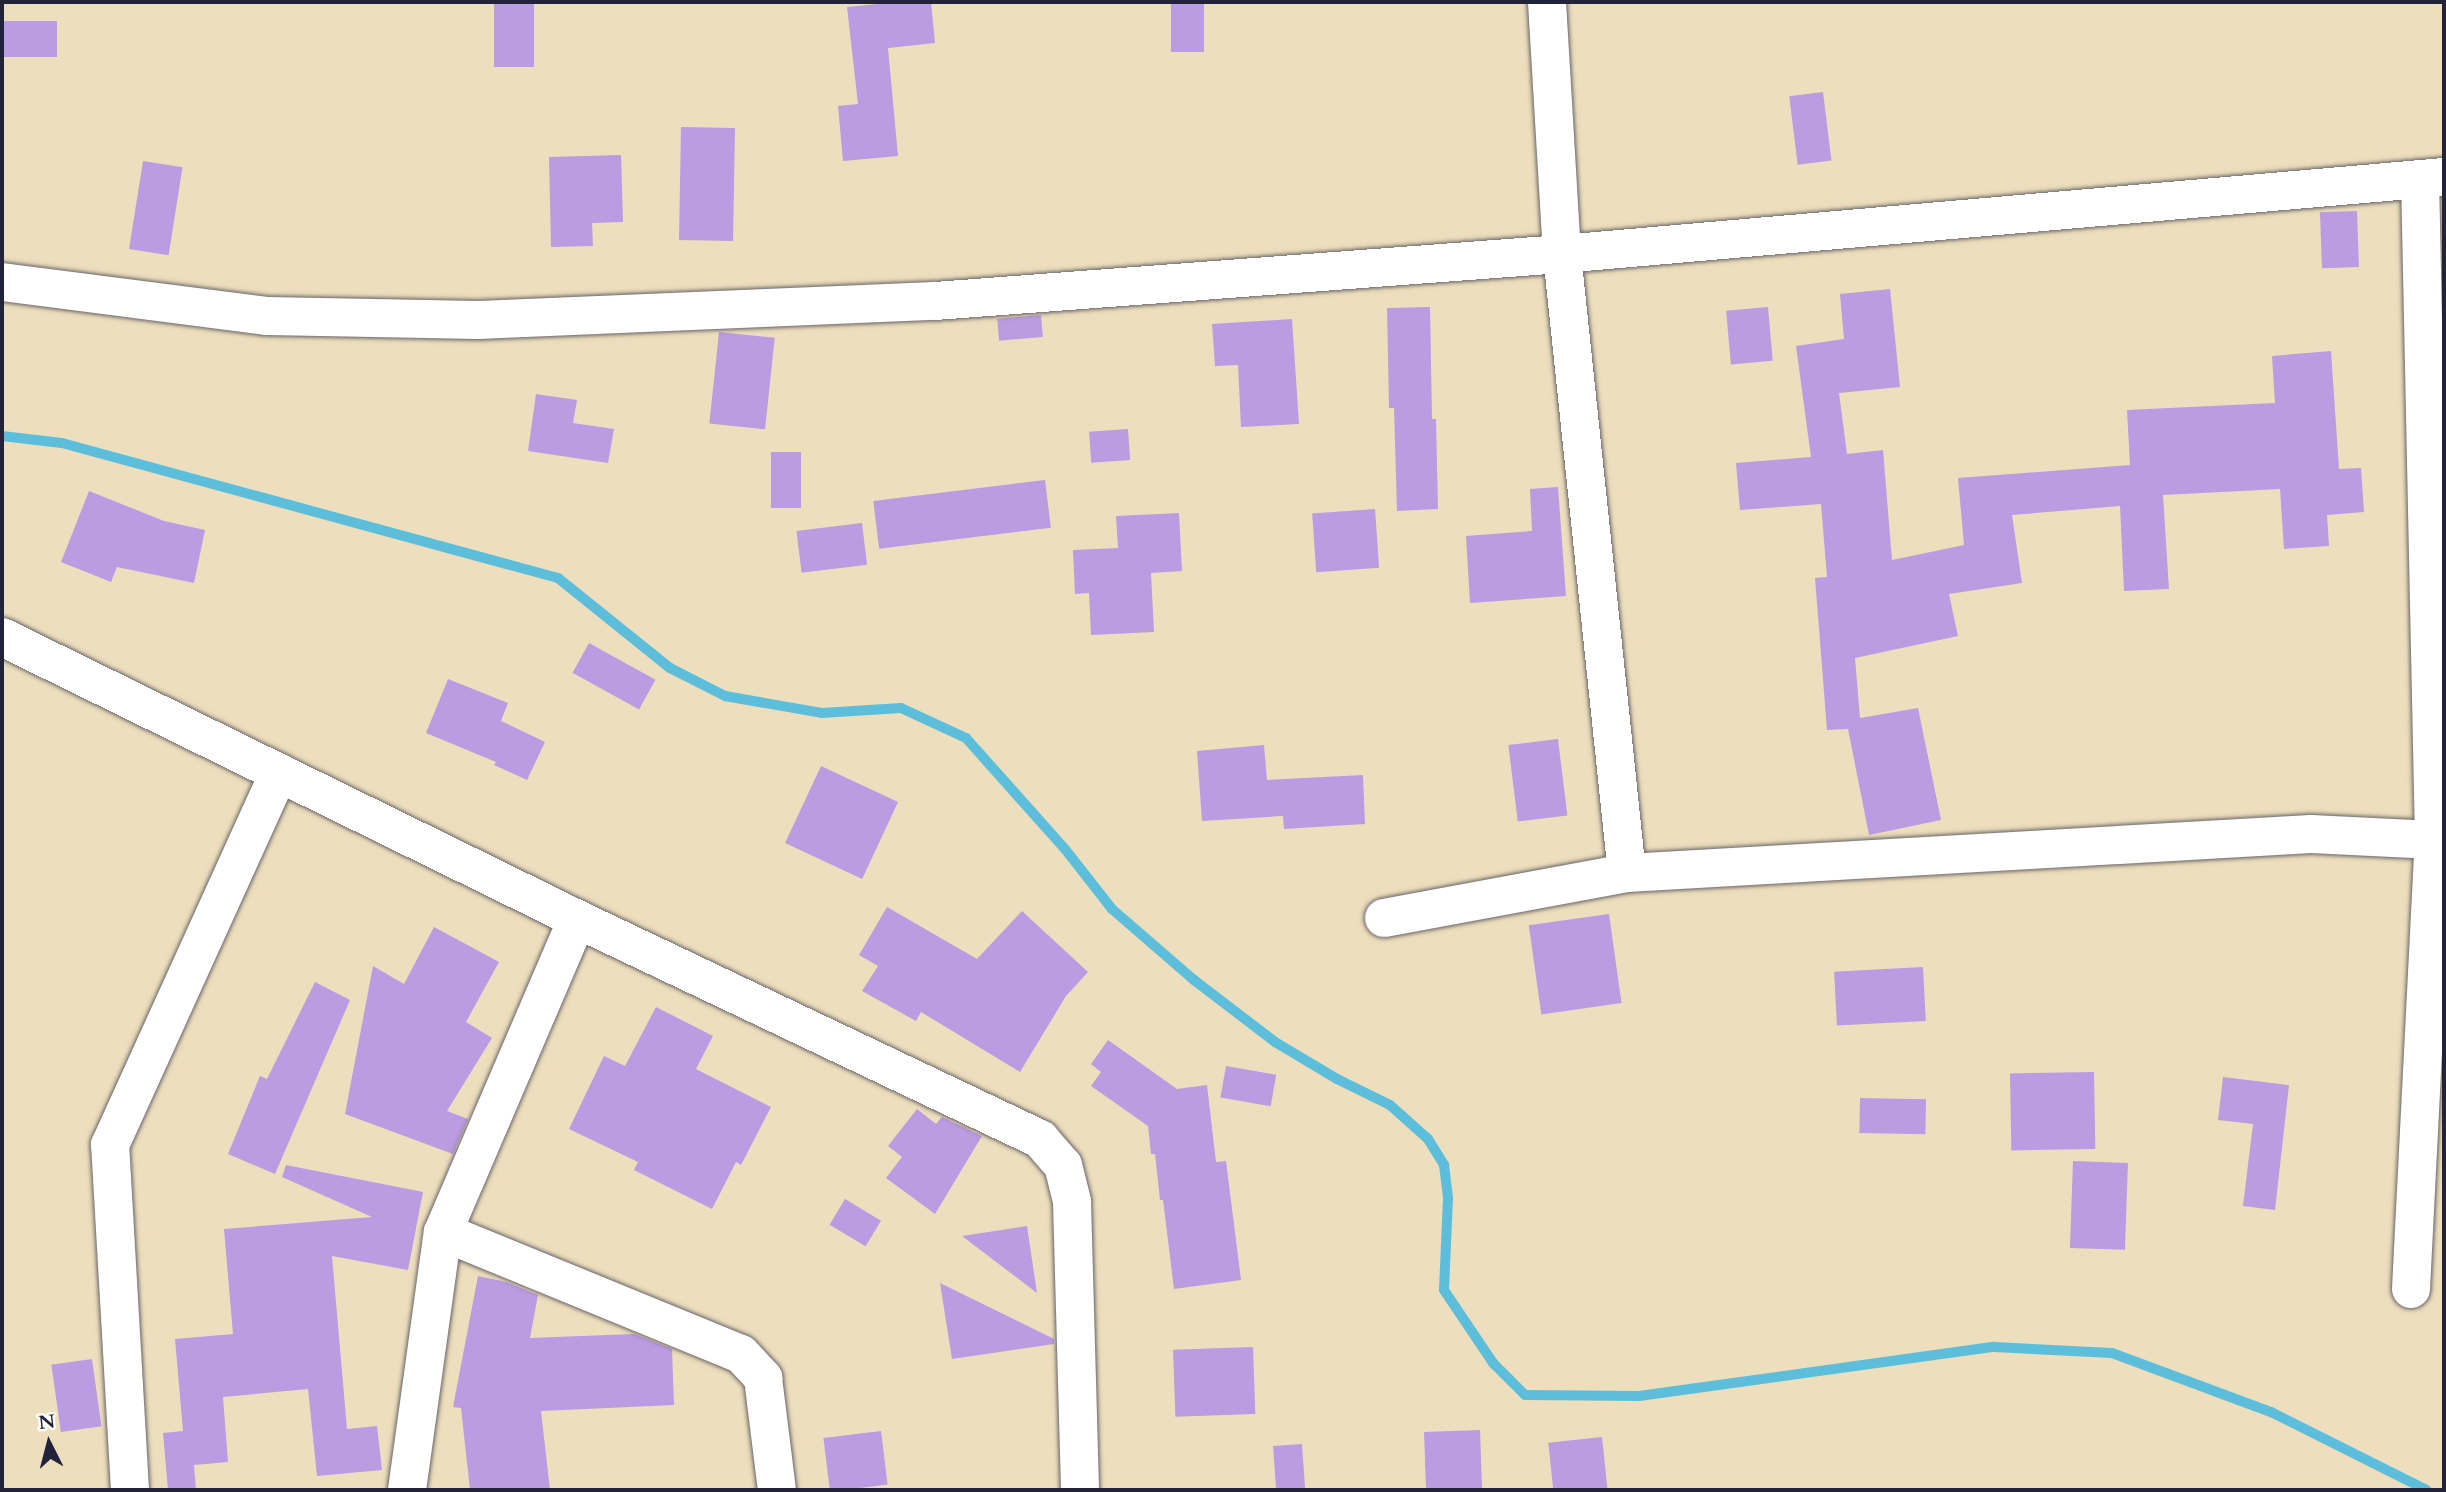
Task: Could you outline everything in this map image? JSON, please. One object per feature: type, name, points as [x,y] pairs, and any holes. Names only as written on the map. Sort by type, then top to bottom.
[{"type":"street","points":[[1547,2],[1562,254],[1627,873]]},
{"type":"street","points":[[2,282],[268,316],[478,320],[934,301],[1562,254],[2432,178],[2434,840],[2411,1289]]},
{"type":"street","points":[[2,637],[577,919],[1041,1139],[1063,1165],[1072,1202],[1080,1490]]},
{"type":"street","points":[[130,1490],[110,1145],[279,772]]},
{"type":"street","points":[[1384,918],[1627,873],[2311,834],[2434,840]]},
{"type":"street","points":[[407,1490],[443,1232],[577,919]]},
{"type":"street","points":[[443,1232],[741,1354],[763,1378],[777,1490]]},
{"type":"building","points":[[494,2],[534,2],[534,67],[494,67]]},
{"type":"building","points":[[931,2],[935,43],[888,48],[898,156],[843,161],[838,106],[858,104],[847,7]]},
{"type":"building","points":[[1171,2],[1204,2],[1204,52],[1171,52]]},
{"type":"building","points":[[2,21],[57,21],[57,57],[2,57]]},
{"type":"building","points":[[1823,92],[1831,160],[1798,165],[1789,96]]},
{"type":"building","points":[[681,127],[735,128],[733,241],[679,240]]},
{"type":"building","points":[[621,155],[623,222],[592,223],[593,246],[551,247],[549,157]]},
{"type":"building","points":[[143,161],[183,167],[169,255],[129,249]]},
{"type":"building","points":[[2357,211],[2359,267],[2322,268],[2320,212]]},
{"type":"building","points":[[1890,289],[1900,387],[1839,393],[1847,454],[1883,450],[1892,560],[1964,545],[1958,478],[2130,465],[2127,410],[2275,403],[2272,356],[2331,351],[2339,469],[2361,468],[2364,512],[2327,515],[2329,546],[2284,549],[2280,489],[2163,495],[2169,589],[2124,591],[2120,506],[2012,515],[2022,583],[1949,594],[1958,636],[1855,658],[1860,718],[1918,708],[1941,820],[1869,835],[1848,729],[1827,730],[1815,578],[1827,577],[1821,504],[1740,510],[1736,463],[1811,457],[1796,346],[1844,339],[1840,294]]},
{"type":"building","points":[[1430,307],[1432,419],[1436,419],[1438,509],[1397,511],[1394,408],[1389,408],[1387,308]]},
{"type":"building","points":[[1768,307],[1773,361],[1731,364],[1726,311]]},
{"type":"building","points":[[1041,315],[1043,337],[999,341],[997,319]]},
{"type":"building","points":[[1292,319],[1299,424],[1241,427],[1238,365],[1215,366],[1212,324]]},
{"type":"building","points":[[719,332],[775,338],[765,429],[709,423]]},
{"type":"building","points":[[536,394],[577,400],[573,423],[614,429],[608,463],[528,451]]},
{"type":"building","points":[[1128,429],[1130,460],[1091,463],[1089,432]]},
{"type":"building","points":[[771,452],[801,452],[801,508],[771,508]]},
{"type":"building","points":[[1045,480],[1051,528],[879,549],[873,501]]},
{"type":"building","points":[[1558,487],[1566,596],[1470,603],[1466,536],[1532,531],[1530,489]]},
{"type":"building","points":[[89,491],[164,521],[205,530],[194,583],[117,567],[111,582],[61,562]]},
{"type":"building","points":[[1375,509],[1379,568],[1316,572],[1312,513]]},
{"type":"building","points":[[1179,513],[1182,571],[1151,573],[1154,632],[1091,635],[1089,593],[1075,594],[1073,550],[1118,548],[1116,516]]},
{"type":"building","points":[[862,523],[867,565],[802,573],[796,531]]},
{"type":"building","points":[[589,643],[655,680],[639,710],[573,673]]},
{"type":"building","points":[[448,679],[508,703],[501,721],[545,742],[527,780],[494,765],[496,762],[426,733]]},
{"type":"building","points":[[1558,739],[1567,815],[1518,822],[1508,745]]},
{"type":"building","points":[[1264,745],[1267,780],[1363,775],[1365,824],[1284,829],[1283,816],[1202,821],[1197,751]]},
{"type":"building","points":[[821,766],[898,802],[862,879],[785,843]]},
{"type":"building","points":[[887,907],[977,959],[1022,911],[1088,972],[1066,996],[1020,1072],[921,1012],[916,1021],[862,991],[878,966],[859,955]]},
{"type":"building","points":[[1609,914],[1622,1003],[1541,1014],[1529,925]]},
{"type":"building","points":[[434,927],[499,962],[466,1022],[492,1038],[447,1111],[468,1119],[453,1154],[345,1114],[373,966],[404,984]]},
{"type":"building","points":[[1923,967],[1926,1021],[1837,1026],[1834,972]]},
{"type":"building","points":[[315,982],[350,1000],[275,1174],[228,1154],[260,1076],[267,1079]]},
{"type":"building","points":[[656,1007],[713,1036],[696,1069],[771,1107],[741,1165],[736,1162],[712,1209],[634,1170],[638,1162],[569,1129],[604,1056],[625,1066]]},
{"type":"building","points":[[1108,1040],[1177,1089],[1207,1085],[1216,1162],[1226,1161],[1241,1280],[1174,1289],[1163,1200],[1160,1200],[1155,1154],[1151,1154],[1148,1126],[1091,1086],[1101,1072],[1091,1064]]},
{"type":"building","points":[[1226,1066],[1276,1075],[1271,1106],[1220,1098]]},
{"type":"building","points":[[2094,1072],[2095,1149],[2011,1150],[2010,1073]]},
{"type":"building","points":[[2223,1077],[2289,1085],[2275,1210],[2243,1206],[2253,1124],[2218,1120]]},
{"type":"building","points":[[1860,1098],[1926,1099],[1925,1134],[1859,1133]]},
{"type":"building","points":[[917,1109],[936,1124],[942,1117],[982,1136],[935,1214],[886,1178],[902,1157],[888,1146]]},
{"type":"building","points":[[2073,1161],[2128,1163],[2125,1250],[2070,1248]]},
{"type":"building","points":[[286,1165],[423,1192],[408,1270],[332,1256],[347,1429],[377,1426],[382,1470],[317,1476],[308,1389],[223,1397],[228,1462],[194,1465],[196,1490],[168,1490],[163,1433],[183,1431],[175,1339],[233,1334],[224,1229],[372,1217],[282,1177]]},
{"type":"building","points":[[845,1199],[881,1221],[866,1246],[830,1225]]},
{"type":"building","points":[[1027,1226],[1037,1293],[962,1236]]},
{"type":"building","points":[[478,1276],[506,1282],[538,1295],[530,1338],[634,1334],[672,1349],[674,1405],[541,1411],[550,1490],[470,1490],[461,1408],[453,1407]]},
{"type":"building","points":[[940,1283],[1054,1339],[1054,1344],[952,1359]]},
{"type":"building","points":[[1253,1347],[1255,1414],[1175,1417],[1173,1350]]},
{"type":"building","points":[[92,1359],[101,1426],[61,1432],[51,1365]]},
{"type":"building","points":[[1480,1430],[1482,1490],[1426,1490],[1424,1432]]},
{"type":"building","points":[[881,1431],[888,1485],[830,1490],[823,1438]]},
{"type":"building","points":[[1602,1437],[1608,1490],[1553,1490],[1548,1443]]},
{"type":"building","points":[[1302,1444],[1305,1490],[1276,1490],[1273,1446]]},
{"type":"waterway","points":[[2,436],[62,443],[558,578],[670,668],[725,696],[822,713],[901,708],[966,738],[1065,849],[1112,909],[1194,980],[1275,1042],[1337,1079],[1390,1105],[1428,1139],[1444,1165],[1448,1198],[1444,1290],[1493,1363],[1525,1395],[1639,1396],[1994,1347],[2112,1353],[2271,1412],[2427,1490]]}]
